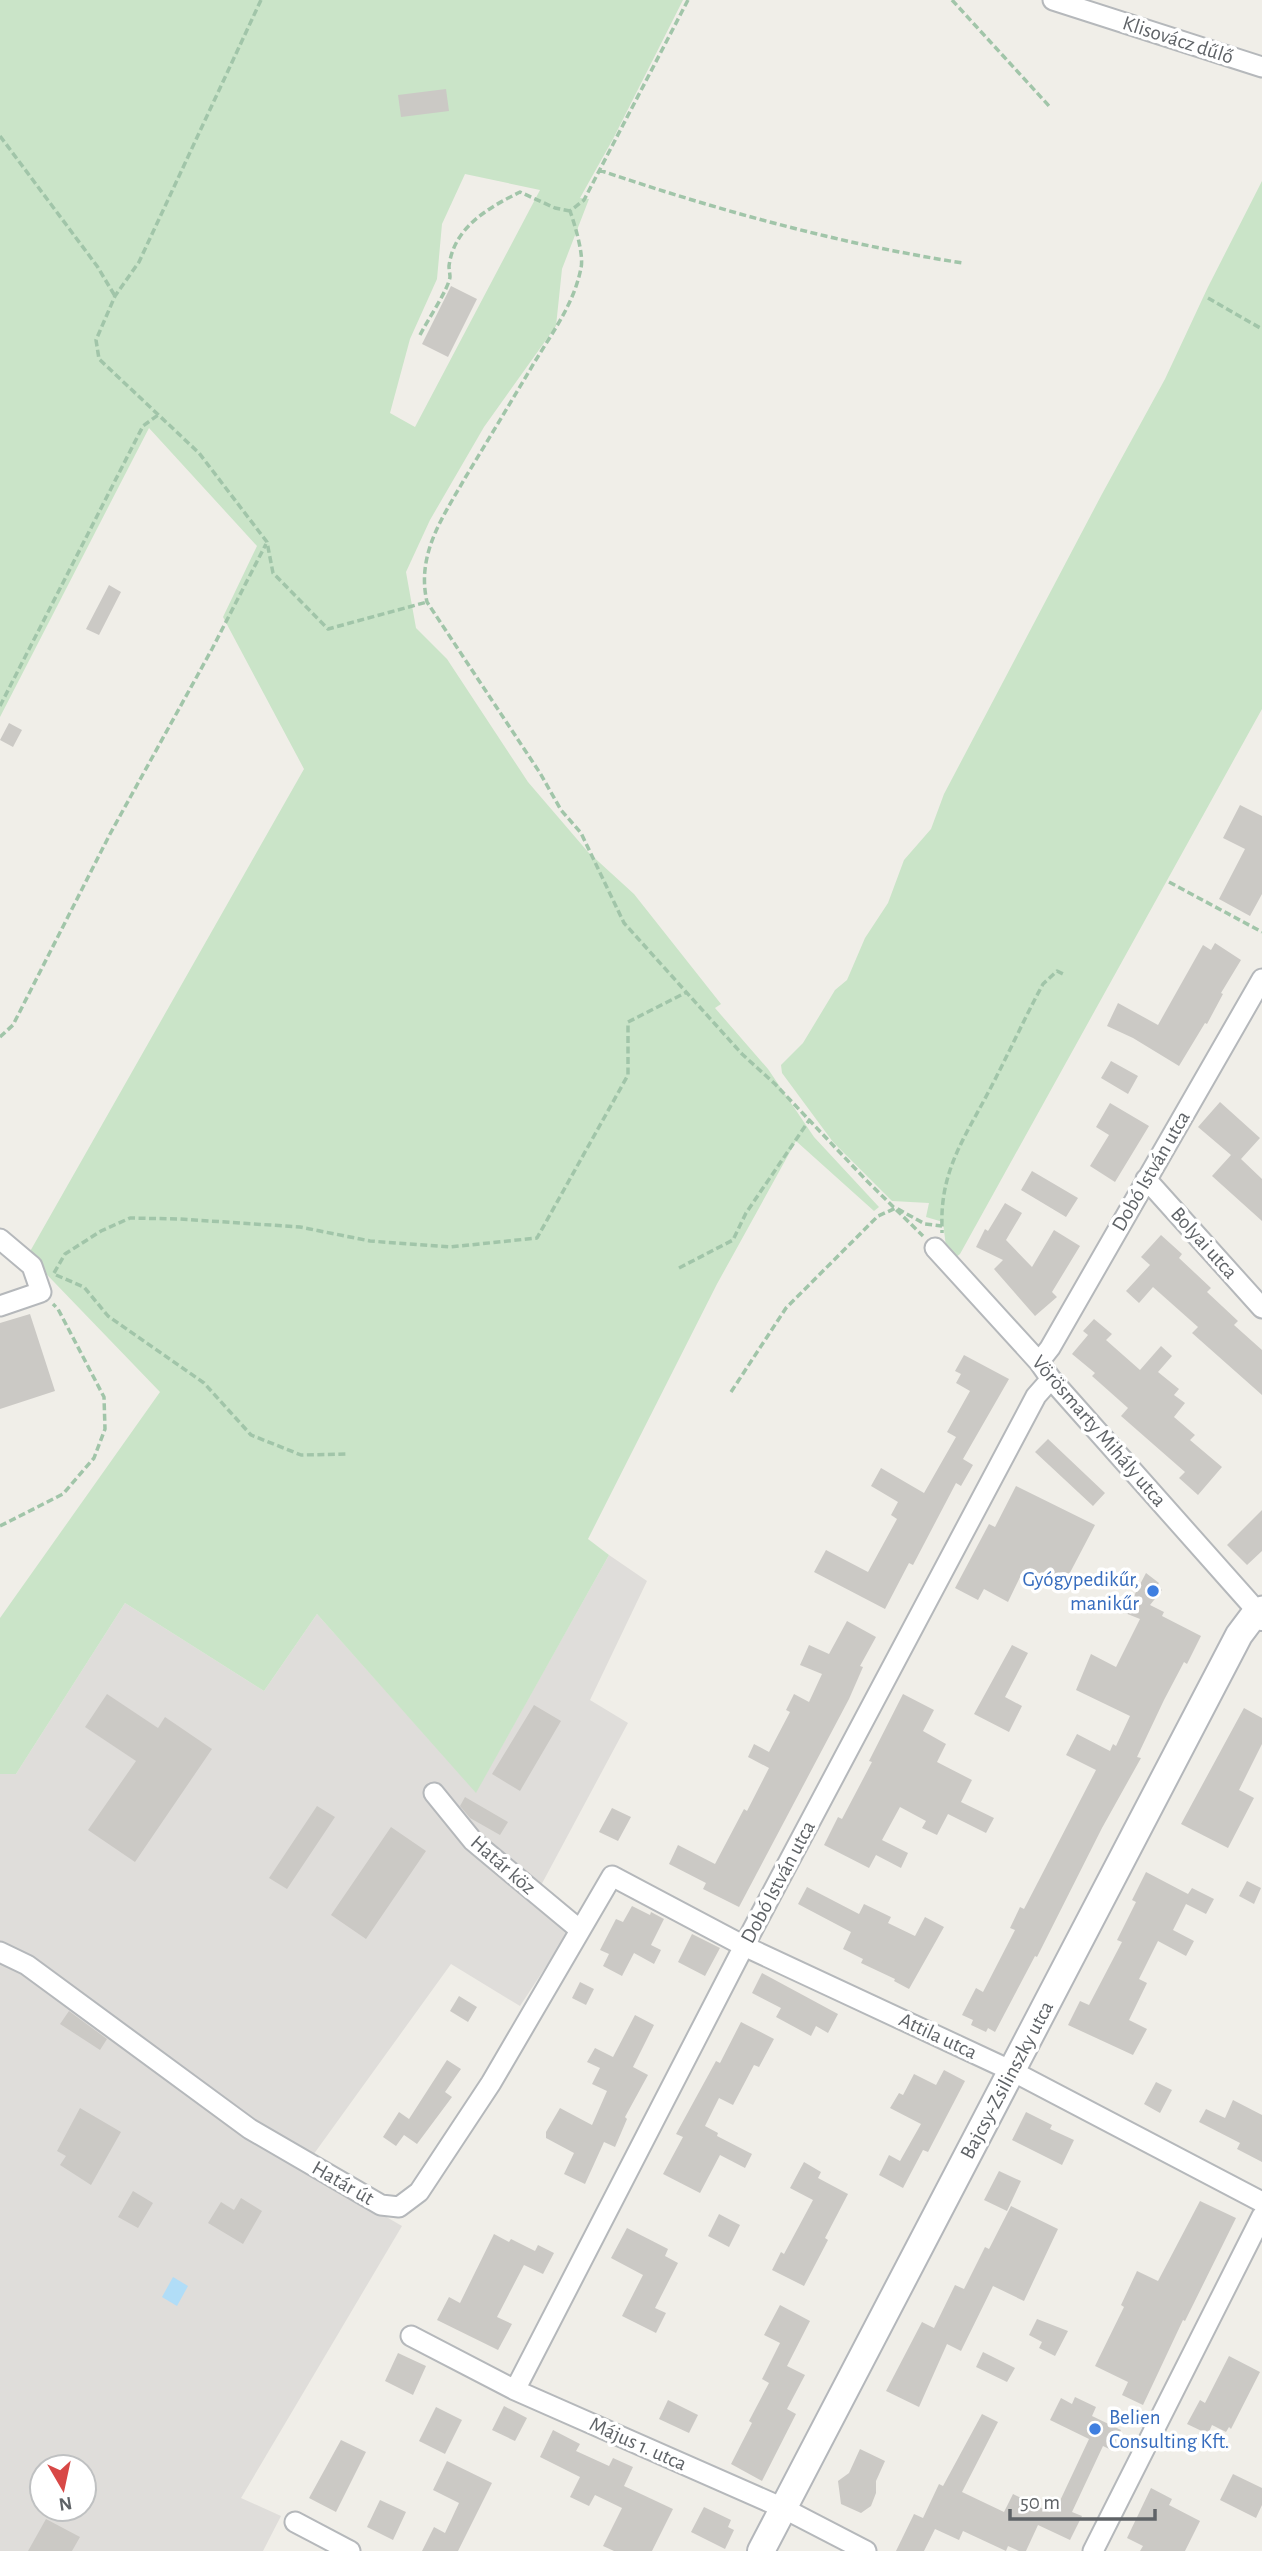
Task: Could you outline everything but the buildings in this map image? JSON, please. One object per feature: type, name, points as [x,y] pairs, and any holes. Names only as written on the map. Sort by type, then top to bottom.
[{"type":"street","name":"Klisovácz dűlő","points":[[1054,0],[1262,67]]},
{"type":"street","name":"Dobó István utca","points":[[1039,1362],[1050,1348],[1262,979]]},
{"type":"street","name":"Bolyai utca","points":[[1146,1179],[1262,1308]]},
{"type":"street","points":[[0,1239],[32,1266],[41,1292],[0,1306]]},
{"type":"street","name":"Vörösmarty Mihály utca","points":[[939,1252],[1260,1611]]},
{"type":"street","name":"Dobó István utca","points":[[515,2390],[744,1946],[1036,1396],[1051,1379]]},
{"type":"street","name":"Bajcsy-Zsilinszky utca","points":[[761,2551],[1239,1635],[1260,1611]]},
{"type":"street","name":"Határ köz","points":[[434,1793],[472,1841],[580,1930]]},
{"type":"street","name":"Attila utca","points":[[612,1876],[744,1946],[1012,2071],[1262,2202]]},
{"type":"street","name":"Határ út","points":[[0,1952],[27,1965],[250,2129],[381,2205],[399,2207],[419,2192],[451,2144],[525,2027],[612,1876]]},
{"type":"street","points":[[1093,2551],[1262,2216]]},
{"type":"street","name":"Május 1. utca","points":[[411,2336],[515,2390],[782,2508],[866,2551]]},
{"type":"street","points":[[295,2522],[350,2551]]},
{"type":"path","points":[[261,0],[139,262],[115,296],[96,340],[99,359],[199,453],[267,542],[273,573],[328,629],[427,602]]},
{"type":"path","points":[[420,335],[450,279],[449,267],[454,247],[463,230],[489,207],[520,192],[555,208],[570,211],[584,200],[688,0]]},
{"type":"path","points":[[952,0],[1050,107]]},
{"type":"path","points":[[0,136],[97,265],[115,296]]},
{"type":"path","points":[[599,170],[683,198],[813,233],[962,263]]},
{"type":"path","points":[[570,211],[582,266],[572,296],[559,323],[432,538],[425,561],[424,588],[427,602],[541,773],[561,810],[581,833],[624,923],[742,1054],[810,1119],[867,1181],[939,1252]]},
{"type":"path","points":[[1208,298],[1262,329]]},
{"type":"path","points":[[0,706],[144,426],[158,415]]},
{"type":"path","points":[[0,1037],[13,1025],[110,834],[212,649],[267,542]]},
{"type":"path","points":[[1169,882],[1262,932]]},
{"type":"path","points":[[939,1252],[948,1170],[1043,984],[1057,971],[1063,974]]},
{"type":"path","points":[[41,1292],[65,1254],[102,1231],[130,1218],[300,1227],[370,1241],[450,1247],[537,1238],[628,1075],[628,1022],[688,992]]},
{"type":"path","points":[[679,1268],[733,1240],[746,1213],[810,1119]]},
{"type":"path","points":[[896,1208],[925,1224],[942,1226]]},
{"type":"path","points":[[731,1392],[786,1308],[878,1216],[896,1208]]},
{"type":"path","points":[[54,1274],[84,1287],[108,1315],[204,1383],[251,1435],[302,1455],[348,1454]]},
{"type":"path","points":[[0,1526],[63,1494],[94,1458],[105,1429],[104,1397],[58,1309]]},
{"type":"shaded area","points":[[609,1555],[647,1581],[590,1700],[628,1723],[531,1904],[568,1933],[520,2006],[451,1964],[303,2169],[402,2226],[241,2498],[281,2516],[263,2551],[0,2551],[0,1774],[16,1774],[125,1603],[264,1691],[317,1614],[476,1792]]},
{"type":"green space","points":[[0,0],[683,0],[580,198],[589,199],[562,269],[556,326],[484,427],[430,520],[406,572],[416,628],[447,659],[528,782],[588,852],[634,894],[721,1004],[715,1008],[768,1069],[814,1137],[879,1207],[874,1211],[796,1141],[717,1284],[588,1539],[609,1555],[476,1793],[317,1614],[264,1691],[125,1603],[16,1774],[0,1774],[0,1618],[160,1392],[28,1255],[304,769],[223,617],[257,546],[149,428],[0,717]],"holes":[[[465,174],[540,190],[415,427],[390,413],[410,339],[437,279],[442,224]]]},
{"type":"green space","points":[[1262,181],[1262,709],[960,1254],[951,1261],[943,1222],[926,1217],[929,1203],[892,1201],[833,1142],[782,1073],[781,1065],[803,1043],[835,990],[847,980],[865,938],[888,903],[904,860],[931,829],[944,794],[1165,379]]},
{"type":"water","points":[[173,2277],[188,2286],[177,2306],[162,2297]]},
{"type":"place","name":"Gyógypedikűr, manikűr","points":[[1153,1591]]},
{"type":"place","name":"Belien Consulting Kft.","points":[[1095,2429]]}]
